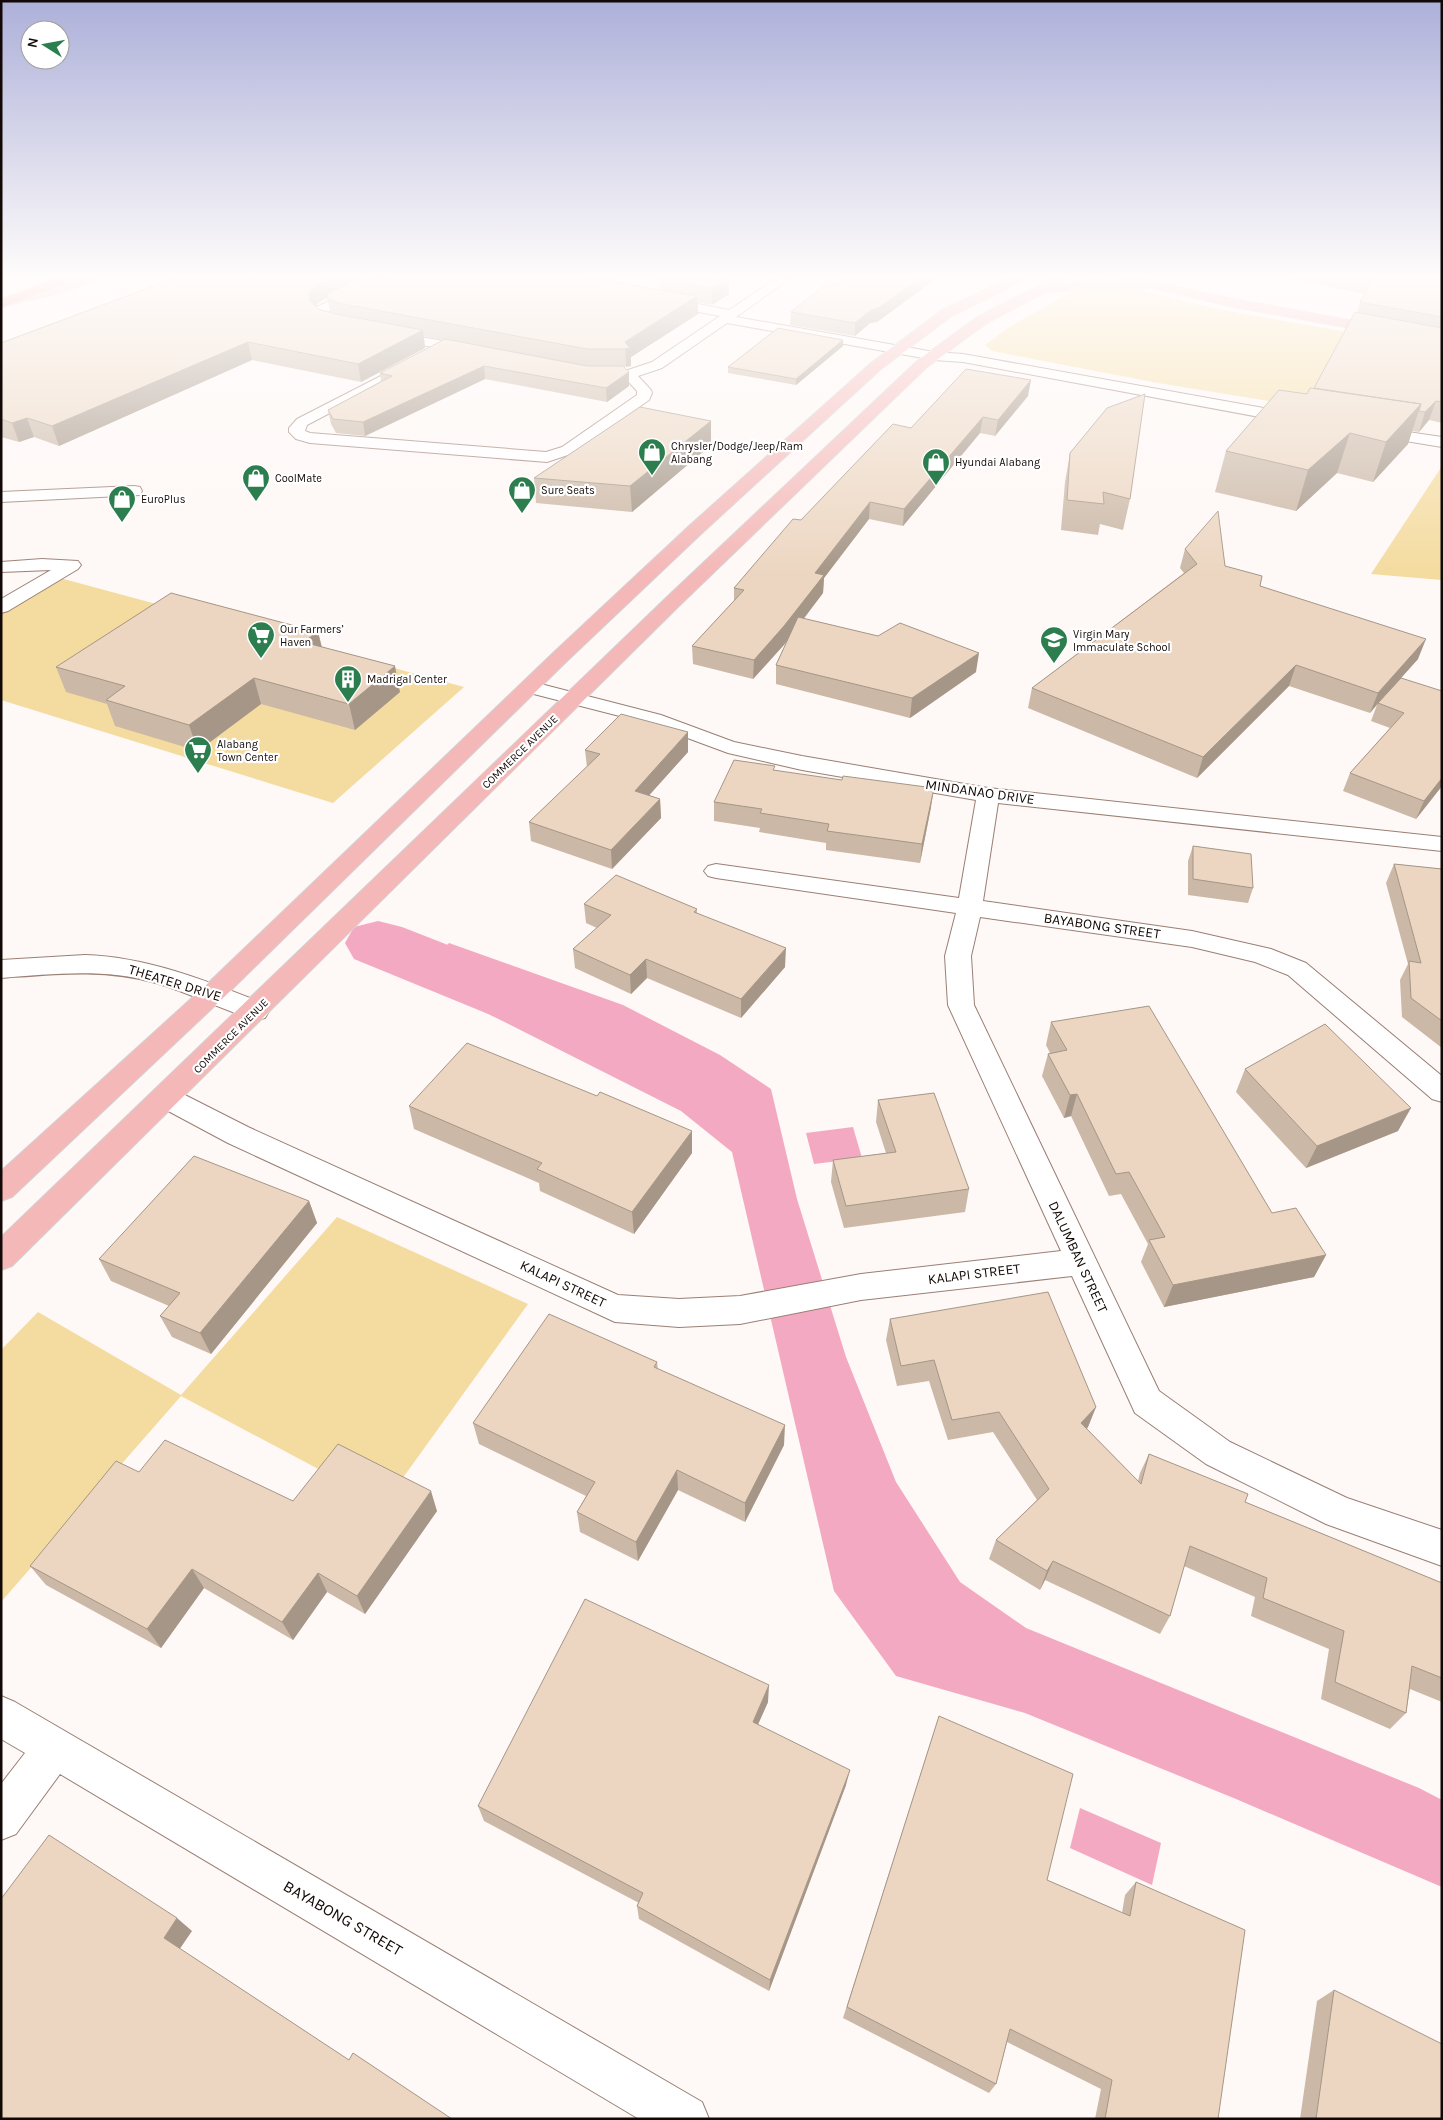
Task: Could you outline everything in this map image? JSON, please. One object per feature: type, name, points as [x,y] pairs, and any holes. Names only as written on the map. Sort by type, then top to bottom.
[{"type":"main road","name":"COMMERCE AVENUE","points":[[1,1257],[167,1098],[574,699],[753,501],[872,377]]},
{"type":"main road","name":"COMMERCE AVENUE","points":[[1,1189],[213,993],[529,687],[695,530],[753,501],[909,377]]},
{"type":"street","points":[[386,377],[302,422],[297,428],[297,432],[301,436],[310,438],[546,457],[568,450],[644,397],[646,394],[644,390],[632,377]]},
{"type":"street","points":[[1066,377],[1312,422]]},
{"type":"street","points":[[1359,430],[1442,442]]},
{"type":"street","points":[[1,497],[134,491]]},
{"type":"street","points":[[1,567],[42,564],[72,566],[1,607]]},
{"type":"street","name":"MINDANAO DRIVE","points":[[529,687],[654,719],[728,747],[802,763],[988,795],[1442,844]]},
{"type":"street","name":"DALUMBAN STREET","points":[[988,795],[970,907],[958,956],[960,1005],[1147,1402],[1218,1453],[1339,1512],[1442,1548]]},
{"type":"street","name":"BAYABONG STREET","points":[[716,871],[1192,939],[1262,956],[1298,968],[1442,1092]]},
{"type":"street","name":"THEATER DRIVE","points":[[1,969],[95,963],[136,969],[213,993],[256,1010]]},
{"type":"street","name":"KALAPI STREET","points":[[167,1098],[238,1135],[615,1308],[679,1313],[740,1310],[861,1287],[1081,1262]]},
{"type":"street","name":"BAYABONG STREET","points":[[1,1716],[54,1749],[685,2119]]},
{"type":"street","points":[[1,1819],[54,1749]]},
{"type":"shaded area","points":[[1127,377],[1322,377],[1305,407]]},
{"type":"shaded area","points":[[1442,466],[1442,580],[1371,574]]},
{"type":"shaded area","points":[[60,578],[464,687],[333,803],[1,700],[1,613]]},
{"type":"shaded area","points":[[449,943],[623,1005],[720,1055],[771,1089],[797,1199],[846,1357],[896,1482],[960,1582],[1026,1628],[1419,1788],[1442,1800],[1442,1887],[1236,1799],[1025,1713],[896,1676],[834,1591],[732,1152],[681,1111],[415,977]]},
{"type":"shaded area","points":[[853,1127],[862,1158],[814,1164],[806,1133]]},
{"type":"shaded area","points":[[337,1217],[528,1304],[384,1504],[181,1396],[1,1602],[1,1350],[38,1312],[181,1395]]},
{"type":"shaded area","points":[[1080,1808],[1161,1843],[1152,1885],[1070,1848]]},
{"type":"building","points":[[1,377],[166,377],[52,426],[27,418],[12,423],[1,419]]},
{"type":"building","points":[[390,377],[460,377],[363,422],[333,419],[328,410]]},
{"type":"building","points":[[545,377],[622,377],[606,388]]},
{"type":"building","points":[[959,377],[1013,377],[1031,380],[998,420],[983,417],[904,509],[870,502],[815,573],[824,575],[784,626],[754,660],[692,646],[744,590],[734,588],[793,519],[801,520],[893,424],[911,428]]},
{"type":"building","points":[[1320,377],[1442,377],[1442,402],[1436,401],[1425,412],[1419,411],[1421,404],[1314,388]]},
{"type":"building","points":[[1310,388],[1421,404],[1386,442],[1350,433],[1308,470],[1226,451],[1279,390],[1307,394]]},
{"type":"building","points":[[1145,394],[1130,499],[1103,492],[1104,504],[1067,500],[1070,453],[1107,408]]},
{"type":"building","points":[[640,407],[711,421],[630,486],[534,478]]},
{"type":"building","points":[[1218,511],[1225,566],[1262,576],[1260,586],[1426,639],[1378,693],[1296,665],[1203,757],[1032,688],[1197,564],[1185,549]]},
{"type":"building","points":[[171,593],[318,632],[303,642],[395,666],[349,704],[254,678],[189,725],[106,700],[125,686],[56,667]]},
{"type":"building","points":[[798,617],[878,636],[900,623],[979,653],[912,698],[776,665]]},
{"type":"building","points":[[1401,678],[1442,691],[1442,778],[1424,801],[1350,773],[1404,713],[1378,703]]},
{"type":"building","points":[[621,714],[688,732],[635,791],[660,799],[611,850],[529,822],[600,754],[585,750]]},
{"type":"building","points":[[734,760],[775,766],[773,770],[842,780],[843,776],[934,788],[922,844],[827,831],[829,824],[760,813],[762,809],[714,802]]},
{"type":"building","points":[[1193,846],[1251,854],[1253,888],[1193,879]]},
{"type":"building","points":[[1394,864],[1442,869],[1442,1021],[1411,998],[1409,961],[1421,963]]},
{"type":"building","points":[[616,875],[697,909],[694,912],[786,948],[741,999],[646,959],[630,975],[573,949],[611,915],[584,904]]},
{"type":"building","points":[[1149,1006],[1272,1213],[1296,1208],[1326,1255],[1173,1285],[1149,1240],[1165,1237],[1129,1172],[1116,1174],[1077,1094],[1070,1095],[1048,1054],[1067,1050],[1051,1022]]},
{"type":"building","points":[[1325,1024],[1411,1108],[1317,1146],[1245,1069]]},
{"type":"building","points":[[467,1043],[597,1096],[600,1092],[692,1131],[632,1212],[537,1169],[542,1163],[409,1106]]},
{"type":"building","points":[[934,1093],[969,1189],[846,1206],[833,1160],[896,1152],[878,1100]]},
{"type":"building","points":[[194,1156],[309,1201],[200,1333],[160,1316],[180,1293],[99,1259]]},
{"type":"building","points":[[1048,1292],[1096,1407],[1081,1423],[1141,1484],[1149,1454],[1248,1494],[1245,1502],[1442,1583],[1442,1678],[1412,1666],[1406,1713],[1335,1682],[1344,1631],[1263,1598],[1267,1578],[1190,1546],[1170,1616],[1053,1561],[1047,1571],[996,1540],[1049,1489],[999,1412],[952,1420],[934,1360],[901,1366],[890,1319]]},
{"type":"building","points":[[549,1314],[657,1362],[654,1367],[785,1425],[745,1503],[677,1470],[636,1542],[577,1512],[595,1482],[473,1423]]},
{"type":"building","points":[[165,1440],[293,1501],[338,1444],[431,1491],[357,1596],[318,1573],[282,1622],[192,1569],[147,1629],[30,1566],[116,1461],[139,1472]]},
{"type":"building","points":[[585,1599],[769,1685],[753,1722],[850,1770],[770,1980],[637,1906],[643,1893],[478,1806]]},
{"type":"building","points":[[939,1716],[1073,1774],[1047,1880],[1130,1916],[1136,1882],[1245,1930],[1218,2119],[1105,2119],[1112,2080],[1010,2029],[996,2084],[847,2007]]},
{"type":"building","points":[[49,1835],[177,1918],[164,1938],[349,2060],[353,2053],[452,2119],[1,2119],[1,1899]]},
{"type":"building","points":[[1334,1990],[1442,2044],[1442,2119],[1316,2119]]},
{"type":"waterway","points":[[378,943],[523,1001]]},
{"type":"place","name":"Chrysler/Dodge/Jeep/Ram Alabang","points":[[652,476]]},
{"type":"place","name":"Hyundai Alabang","points":[[936,486]]},
{"type":"place","name":"CoolMate","points":[[256,502]]},
{"type":"place","name":"Sure Seats","points":[[522,514]]},
{"type":"place","name":"EuroPlus","points":[[122,523]]},
{"type":"place","name":"Our Farmers’ Haven","points":[[261,659]]},
{"type":"place","name":"Virgin Mary Immaculate School","points":[[1054,664]]},
{"type":"place","name":"Madrigal Center","points":[[348,703]]},
{"type":"place","name":"Alabang Town Center","points":[[198,774]]}]
